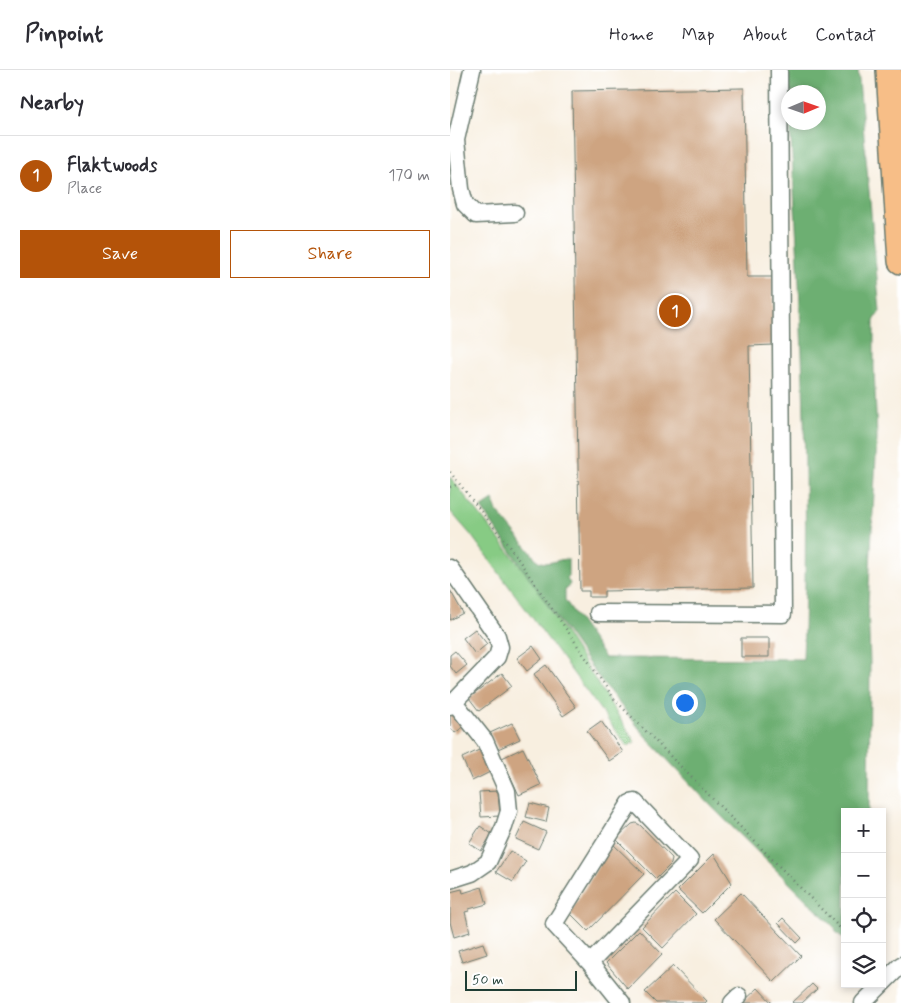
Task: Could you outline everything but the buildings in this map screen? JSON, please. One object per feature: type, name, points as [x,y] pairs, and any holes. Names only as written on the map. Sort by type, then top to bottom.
[{"type":"highway","points":[[888,70],[901,261]]},
{"type":"street","points":[[472,70],[453,138],[465,204],[476,215],[515,213]]},
{"type":"street","points":[[598,614],[783,614],[779,70]]},
{"type":"street","points":[[450,568],[497,636],[500,647],[497,657],[452,704],[485,741],[507,791],[509,811],[488,862],[472,873],[450,880]]},
{"type":"street","points":[[590,963],[690,860],[635,802],[630,803],[554,924],[590,963],[619,999]]},
{"type":"street","points":[[886,980],[901,965]]},
{"type":"street","points":[[863,1003],[878,988]]},
{"type":"path","points":[[450,472],[511,549],[615,700],[841,929]]},
{"type":"path","points":[[450,487],[459,484]]},
{"type":"green space","points":[[787,70],[858,70],[880,311],[874,321],[877,438],[868,604],[870,663],[869,808],[841,808],[841,936],[835,931],[836,929],[712,807],[646,737],[598,677],[481,508],[493,500],[497,511],[538,561],[549,563],[568,559],[567,578],[570,584],[565,590],[565,600],[605,658],[803,659],[805,458],[798,257],[790,130],[826,130],[826,85],[788,85]]},
{"type":"green space","points":[[450,477],[532,581],[635,742],[627,746],[471,535],[450,511]]},
{"type":"place","name":"Flaktwoods","points":[[675,311]]}]
